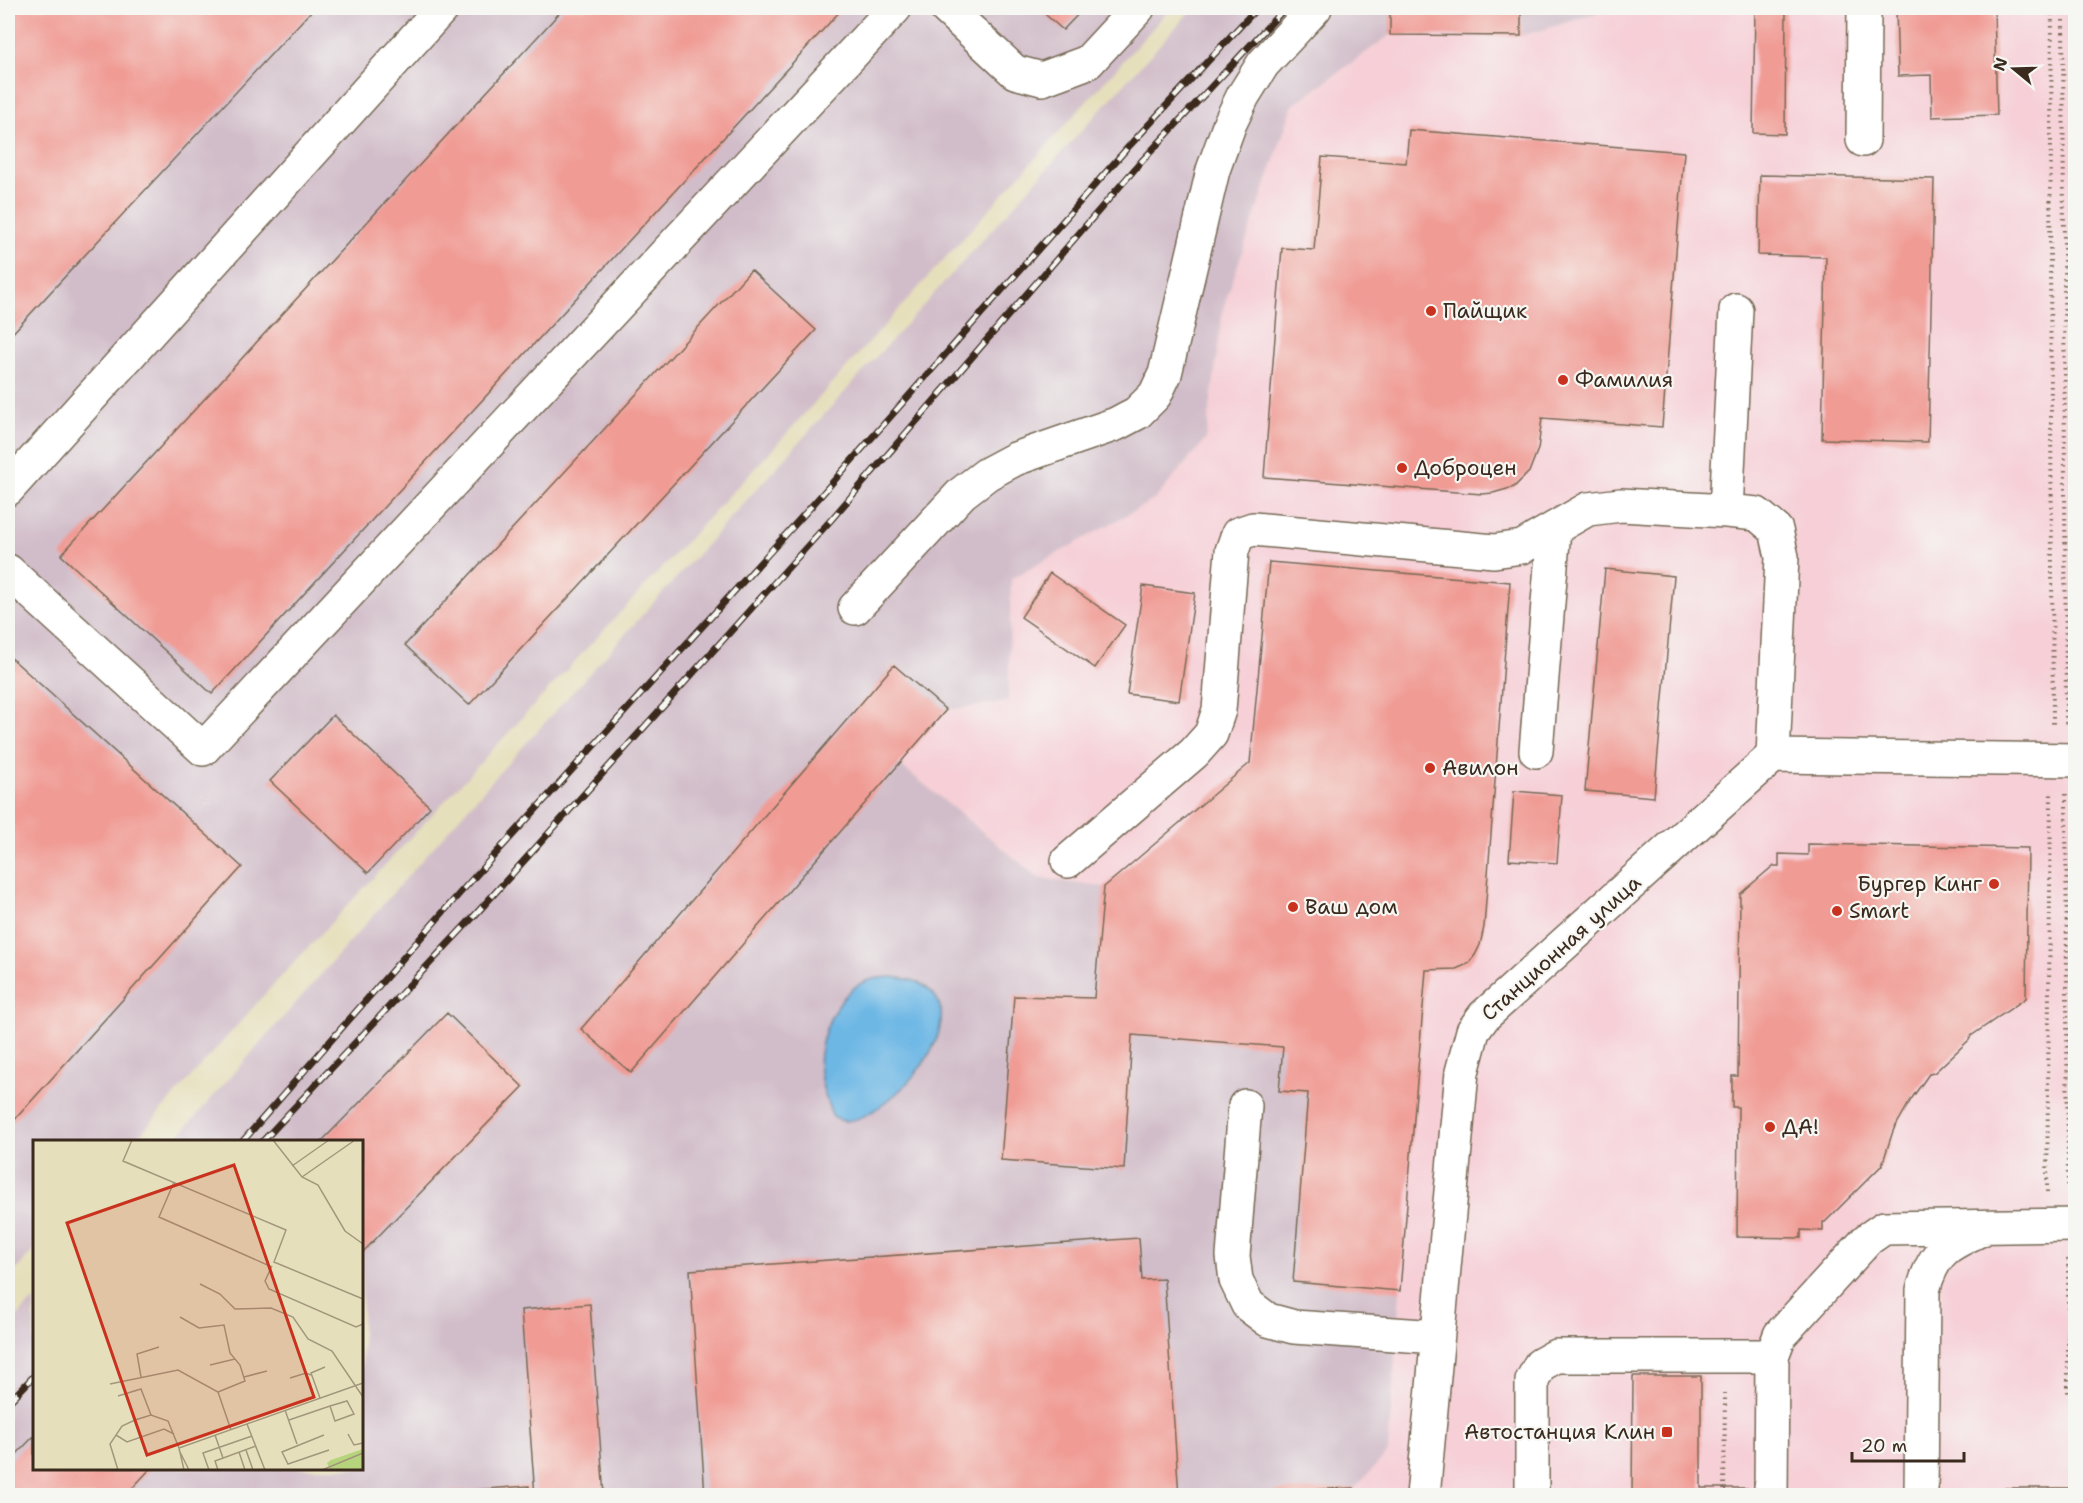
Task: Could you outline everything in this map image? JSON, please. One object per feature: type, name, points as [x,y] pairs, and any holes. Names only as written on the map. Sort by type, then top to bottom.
[{"type":"street","points":[[8,489],[442,8]]},
{"type":"street","points":[[8,571],[203,749],[895,8]]},
{"type":"street","points":[[946,8],[1015,72],[1042,79],[1088,62],[1138,8]]},
{"type":"street","points":[[855,608],[962,493],[987,474],[1015,459],[1116,424],[1137,413],[1155,395],[1165,374],[1213,170],[1230,123],[1243,96],[1263,64],[1315,8]]},
{"type":"street","points":[[1863,140],[1864,8]]},
{"type":"street","points":[[1726,511],[1736,310]]},
{"type":"street","points":[[1068,861],[1194,753],[1211,734],[1219,710],[1232,551],[1238,534],[1253,529],[1494,551],[1522,547],[1588,510],[1621,505],[1757,514],[1776,530],[1782,557],[1773,756],[2064,760]]},
{"type":"street","points":[[1536,751],[1554,529]]},
{"type":"street","name":"Станционная улица","points":[[1423,1496],[1462,1072],[1473,1031],[1484,1016],[1773,756]]},
{"type":"street","points":[[1245,1106],[1233,1256],[1236,1281],[1248,1305],[1268,1320],[1294,1327],[1437,1337]]},
{"type":"street","points":[[1771,1496],[1772,1356],[1780,1335],[1868,1239],[1884,1228],[2063,1225]]},
{"type":"street","points":[[1921,1496],[1923,1290],[1928,1271],[1938,1255],[1952,1243],[1985,1228]]},
{"type":"street","points":[[1532,1496],[1532,1381],[1540,1365],[1556,1356],[1772,1356]]},
{"type":"path","points":[[2052,8],[2050,261],[2064,760],[2067,1111],[2063,1225]]},
{"type":"path","points":[[2063,8],[2063,1225],[2068,1327],[2068,1396]]},
{"type":"path","points":[[2067,1111],[2076,1111]]},
{"type":"path","points":[[2068,1327],[2076,1327]]},
{"type":"path","points":[[1724,1496],[1725,1356]]},
{"type":"shaded area","points":[[8,8],[1171,8],[780,441],[264,995],[135,1140],[33,1140],[33,1251],[8,1279]]},
{"type":"shaded area","points":[[1193,8],[1615,8],[1521,36],[1390,35],[1293,105],[1223,308],[1206,439],[1155,499],[1011,579],[1008,702],[946,710],[899,764],[1039,878],[1104,887],[1092,1031],[1283,1047],[1279,1090],[1308,1093],[1293,1282],[1400,1291],[1388,1452],[1355,1488],[1355,1495],[8,1495],[8,1327],[33,1300],[33,1470],[363,1470],[363,1140],[175,1140],[490,783]]},
{"type":"shaded area","points":[[1615,8],[2075,8],[2075,1495],[1355,1495],[1354,1488],[1388,1452],[1399,1291],[1293,1282],[1308,1093],[1279,1091],[1282,1047],[1091,1031],[1103,887],[1039,878],[899,764],[946,710],[1008,702],[1010,579],[1155,499],[1206,439],[1223,308],[1293,105],[1390,35],[1521,36]]},
{"type":"water","points":[[892,977],[918,982],[927,988],[939,1004],[941,1024],[934,1045],[921,1067],[884,1104],[864,1116],[846,1121],[839,1120],[833,1117],[825,1094],[819,1062],[822,1042],[830,1019],[844,997],[853,989],[874,979]]},
{"type":"building","points":[[8,8],[314,8],[8,338]]},
{"type":"building","points":[[564,8],[843,8],[212,694],[61,555]]},
{"type":"building","points":[[1038,8],[1084,8],[1063,30]]},
{"type":"building","points":[[1390,8],[1521,8],[1521,36],[1390,35]]},
{"type":"building","points":[[1755,8],[1786,8],[1785,134],[1753,133]]},
{"type":"building","points":[[1896,8],[1994,8],[1997,115],[1932,117],[1931,75],[1898,76]]},
{"type":"building","points":[[1409,130],[1684,152],[1662,427],[1542,418],[1538,449],[1529,472],[1514,487],[1493,493],[1264,477],[1282,248],[1314,250],[1322,157],[1406,163]]},
{"type":"building","points":[[1760,175],[1934,179],[1928,442],[1822,439],[1826,257],[1758,255]]},
{"type":"building","points":[[751,270],[816,330],[469,705],[405,645]]},
{"type":"building","name":"Ваш дом","points":[[1269,562],[1510,582],[1484,927],[1480,945],[1468,964],[1456,969],[1426,970],[1400,1291],[1293,1282],[1308,1093],[1279,1091],[1283,1047],[1132,1035],[1124,1169],[1001,1160],[1014,996],[1094,998],[1104,887],[1250,763]]},
{"type":"building","points":[[1605,569],[1674,576],[1654,797],[1585,791]]},
{"type":"building","points":[[1050,573],[1125,625],[1095,668],[1021,617]]},
{"type":"building","points":[[1143,586],[1195,593],[1179,701],[1127,694]]},
{"type":"building","points":[[8,655],[242,867],[8,1127]]},
{"type":"building","points":[[894,665],[946,710],[631,1073],[581,1029]]},
{"type":"building","points":[[333,715],[430,807],[368,873],[270,781]]},
{"type":"building","points":[[1514,791],[1562,795],[1557,863],[1509,860]]},
{"type":"building","points":[[1808,844],[2028,848],[2026,998],[1971,1036],[1934,1073],[1929,1074],[1893,1131],[1882,1165],[1823,1222],[1823,1231],[1801,1230],[1801,1238],[1737,1237],[1738,1107],[1732,1107],[1732,1076],[1738,1076],[1740,894],[1773,866],[1779,866],[1779,854],[1808,855]]},
{"type":"building","points":[[447,1013],[523,1087],[363,1252],[363,1140],[323,1140]]},
{"type":"building","points":[[1139,1238],[1142,1280],[1164,1279],[1179,1496],[705,1496],[690,1270]]},
{"type":"building","points":[[590,1304],[604,1496],[535,1496],[521,1310]]},
{"type":"building","name":"Автостанция Клин","points":[[1633,1376],[1701,1376],[1701,1488],[1747,1488],[1747,1496],[1632,1496]]},
{"type":"building","points":[[33,1437],[33,1470],[149,1470],[125,1496],[8,1496],[8,1463]]},
{"type":"building","points":[[529,1486],[529,1496],[418,1496],[418,1494]]},
{"type":"building","points":[[1354,1488],[1355,1496],[1275,1496],[1275,1491]]},
{"type":"building","points":[[2005,1488],[2076,1488],[2076,1496],[2005,1496]]},
{"type":"railway","points":[[244,1140],[459,894],[809,509],[1130,145],[1257,8]]},
{"type":"railway","points":[[264,1140],[476,914],[830,521],[1140,163],[1285,8]]},
{"type":"railway","points":[[8,1403],[33,1377]]},
{"type":"place","name":"Пайщик","points":[[1431,311]]},
{"type":"place","name":"Фамилия","points":[[1563,380]]},
{"type":"place","name":"Доброцен","points":[[1402,468]]},
{"type":"place","name":"Авилон","points":[[1430,768]]},
{"type":"place","name":"Бургер Кинг","points":[[1994,884]]},
{"type":"place","name":"Ваш дом","points":[[1293,907]]},
{"type":"place","name":"Smart","points":[[1837,911]]},
{"type":"place","name":"ДА!","points":[[1770,1127]]},
{"type":"place","name":"Автостанция Клин","points":[[1667,1432]]}]
